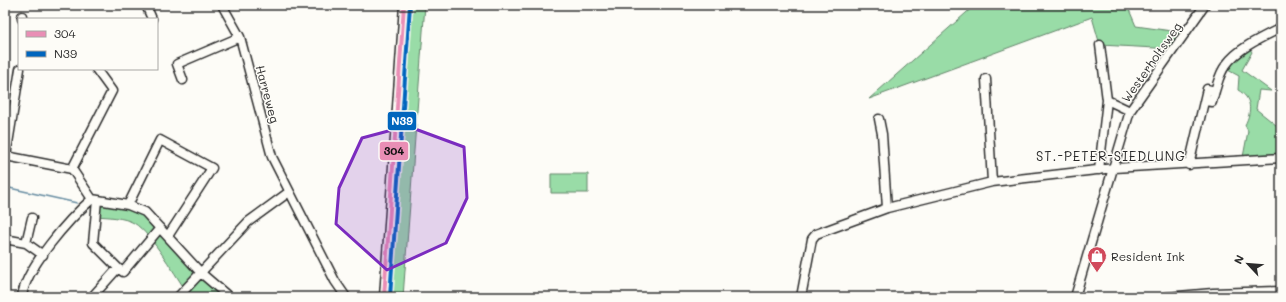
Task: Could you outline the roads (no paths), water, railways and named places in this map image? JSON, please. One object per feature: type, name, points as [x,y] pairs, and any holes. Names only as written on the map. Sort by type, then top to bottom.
[{"type":"street","points":[[146,5],[152,18]]},
{"type":"street","name":"Harreweg","points":[[222,5],[240,38],[272,156],[335,281],[346,297]]},
{"type":"street","points":[[384,297],[404,5]]},
{"type":"street","name":"Westerholtsweg","points":[[1075,297],[1130,111],[1206,5]]},
{"type":"street","points":[[1189,165],[1208,89],[1215,91],[1222,71],[1233,57],[1260,38],[1281,28]]},
{"type":"street","points":[[183,80],[177,64],[240,38]]},
{"type":"street","points":[[1099,170],[1107,100],[1100,45]]},
{"type":"street","points":[[20,70],[6,156],[72,169],[95,200],[93,243],[123,272],[160,228]]},
{"type":"street","points":[[72,169],[112,91],[97,70]]},
{"type":"street","points":[[986,79],[992,182]]},
{"type":"street","points":[[1107,100],[1130,111]]},
{"type":"street","points":[[879,119],[882,134],[887,208]]},
{"type":"street","points":[[128,205],[160,140],[212,168],[168,236]]},
{"type":"street","points":[[801,297],[812,239],[816,234],[887,208],[992,182],[1114,168],[1189,165],[1281,158]]},
{"type":"street","points":[[178,297],[248,222],[289,192]]},
{"type":"street","points":[[22,297],[28,277],[43,255],[78,212],[95,200],[128,205],[145,212],[201,273],[229,297]]},
{"type":"street","points":[[26,243],[32,218]]},
{"type":"street","points":[[5,239],[26,243],[43,255]]},
{"type":"street","points":[[93,297],[118,268]]},
{"type":"street","points":[[1167,297],[1213,293],[1281,291]]},
{"type":"waterway","points":[[5,187],[77,203]]},
{"type":"place","name":"Resident Ink","points":[[1097,273]]},
{"type":"district","name":"ST.-PETER-SIEDLUNG","points":[[1111,155]]}]
